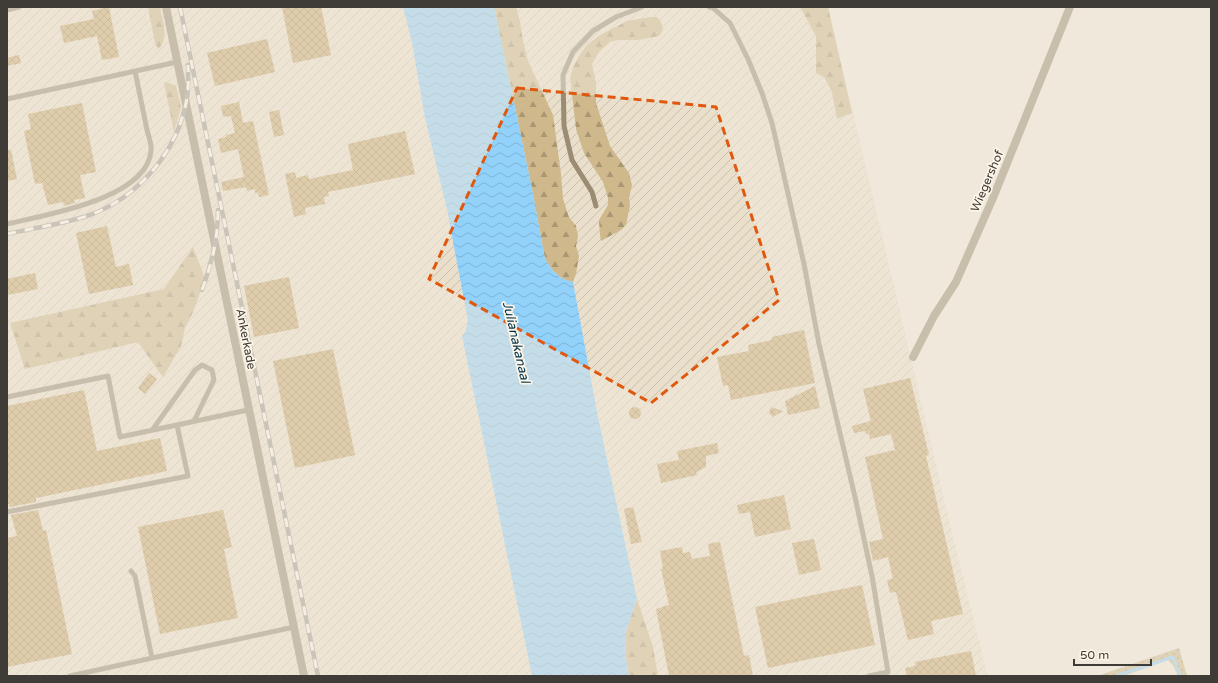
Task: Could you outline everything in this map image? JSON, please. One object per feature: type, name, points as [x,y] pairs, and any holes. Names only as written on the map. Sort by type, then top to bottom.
[{"type":"street","name":"Ankerkade","points":[[166,7],[304,676]]},
{"type":"street","name":"Wiegershof","points":[[912,357],[934,316],[956,282],[993,198],[1070,7]]},
{"type":"lane","points":[[7,10],[19,7]]},
{"type":"lane","points":[[596,206],[592,192],[572,160],[564,126],[563,75],[573,52],[593,31],[616,17],[642,7]]},
{"type":"lane","points":[[709,7],[730,23],[748,59],[772,123],[804,264],[819,344],[872,576],[888,672],[869,676]]},
{"type":"lane","points":[[7,99],[177,62]]},
{"type":"lane","points":[[7,224],[80,207],[122,189],[135,180],[146,166],[152,151],[135,71]]},
{"type":"lane","points":[[153,430],[195,370],[202,365],[212,370],[214,380],[194,421]]},
{"type":"lane","points":[[7,397],[108,376],[120,437],[248,410]]},
{"type":"lane","points":[[7,512],[188,476],[176,425]]},
{"type":"lane","points":[[131,571],[135,576],[152,658]]},
{"type":"lane","points":[[70,676],[294,627]]},
{"type":"highlighted area","points":[[517,88],[716,107],[779,300],[651,403],[429,279]]},
{"type":"shaded area","points":[[7,7],[403,7],[412,43],[425,118],[447,210],[468,321],[465,332],[462,336],[532,676],[7,676]]},
{"type":"shaded area","points":[[494,7],[828,7],[948,516],[988,676],[629,676],[627,624],[637,599],[598,417],[573,283],[563,279],[545,259]]},
{"type":"green space","points":[[148,7],[160,7],[164,29],[164,40],[158,49],[155,43]]},
{"type":"green space","points":[[494,7],[516,7],[528,61],[553,115],[563,199],[569,217],[576,226],[578,236],[576,246],[579,256],[573,282],[563,279],[553,271],[545,259]]},
{"type":"green space","points":[[800,7],[828,7],[852,113],[837,119],[832,92],[824,77],[816,73],[816,36]]},
{"type":"green space","points":[[657,17],[661,22],[663,30],[659,36],[638,40],[617,40],[610,42],[599,52],[592,64],[596,83],[596,103],[610,146],[629,173],[632,185],[626,225],[621,230],[601,241],[599,220],[608,205],[608,198],[603,182],[584,153],[576,129],[570,77],[580,54],[588,44],[600,35],[627,21]]},
{"type":"green space","points":[[166,82],[176,86],[181,107],[174,132],[164,83]]},
{"type":"green space","points":[[193,247],[205,279],[193,312],[185,328],[181,346],[163,377],[138,342],[25,369],[10,323],[164,289]]},
{"type":"green space","points":[[637,599],[653,647],[658,676],[629,676],[626,658],[625,634]]},
{"type":"green space","points":[[1179,648],[1187,676],[1178,676],[1173,665],[1168,660],[1123,676],[1097,676]]},
{"type":"water","name":"Julianakanaal","points":[[403,7],[494,7],[545,259],[553,271],[563,279],[573,282],[598,417],[637,599],[625,634],[626,658],[629,676],[532,676],[462,336],[465,332],[468,321],[447,210],[425,118],[412,43]]},
{"type":"building","points":[[109,7],[119,57],[102,60],[97,36],[64,43],[60,26],[94,19],[92,11]]},
{"type":"building","points":[[282,7],[321,7],[331,55],[293,63]]},
{"type":"building","points":[[267,39],[275,72],[215,86],[207,53]]},
{"type":"building","points":[[19,55],[21,63],[7,66],[7,58]]},
{"type":"building","points":[[239,102],[243,123],[253,121],[269,195],[259,197],[258,192],[255,193],[255,189],[247,191],[246,187],[223,191],[221,182],[244,177],[238,149],[221,153],[218,139],[235,133],[231,116],[223,117],[221,106]]},
{"type":"building","points":[[82,103],[96,172],[80,175],[85,198],[74,200],[75,203],[64,206],[63,202],[48,205],[42,183],[35,184],[24,131],[31,129],[28,114]]},
{"type":"building","points":[[279,110],[284,135],[274,137],[269,112]]},
{"type":"building","points":[[405,131],[415,174],[328,192],[329,196],[324,197],[325,204],[305,208],[306,214],[294,217],[285,174],[295,172],[296,178],[308,175],[309,179],[353,170],[348,144]]},
{"type":"building","points":[[7,150],[11,150],[17,179],[7,181]]},
{"type":"building","points":[[107,226],[116,267],[129,264],[133,285],[89,294],[76,233]]},
{"type":"building","points":[[35,273],[38,289],[7,295],[7,279]]},
{"type":"building","points":[[289,277],[299,328],[254,337],[244,286]]},
{"type":"building","points":[[804,330],[815,383],[731,400],[728,385],[723,386],[717,357],[749,351],[748,345],[772,340],[772,337]]},
{"type":"building","points":[[333,349],[355,455],[295,468],[273,361]]},
{"type":"building","points":[[149,373],[157,379],[145,394],[138,388]]},
{"type":"building","points":[[910,378],[929,455],[926,456],[963,614],[931,621],[934,634],[908,640],[896,592],[890,593],[887,580],[893,579],[888,557],[873,561],[869,542],[883,539],[865,457],[895,450],[891,434],[870,439],[869,434],[866,434],[865,431],[854,433],[852,426],[871,421],[863,389]]},
{"type":"building","points":[[815,386],[820,408],[788,415],[785,401]]},
{"type":"building","points":[[84,390],[97,451],[160,438],[167,471],[36,498],[36,502],[10,507],[9,504],[7,504],[7,406]]},
{"type":"building","points":[[633,407],[637,407],[641,413],[637,419],[633,419],[629,415],[629,411]]},
{"type":"building","points":[[771,407],[783,411],[773,417],[769,413]]},
{"type":"building","points":[[717,443],[719,453],[706,456],[706,467],[696,472],[697,475],[661,483],[657,464],[679,460],[677,451]]},
{"type":"building","points":[[784,495],[791,529],[755,537],[750,512],[739,514],[737,505]]},
{"type":"building","points":[[633,507],[642,542],[631,544],[624,509]]},
{"type":"building","points":[[38,510],[43,531],[46,530],[72,654],[7,667],[7,538],[17,536],[11,515]]},
{"type":"building","points":[[223,510],[232,547],[224,549],[238,618],[160,634],[138,527]]},
{"type":"building","points":[[814,539],[821,570],[799,575],[792,543]]},
{"type":"building","points":[[720,542],[744,656],[749,655],[753,676],[669,676],[656,609],[669,605],[661,569],[663,569],[660,551],[682,547],[683,553],[690,552],[692,559],[710,556],[708,544]]},
{"type":"building","points":[[862,585],[875,645],[768,668],[755,607]]},
{"type":"building","points":[[971,651],[976,676],[907,676],[905,668],[916,666],[915,662]]},
{"type":"waterway","points":[[1116,676],[1173,657],[1180,676]]},
{"type":"railway","points":[[180,7],[318,676]]},
{"type":"railway","points":[[7,234],[58,224],[87,216],[106,208],[139,185],[165,154],[175,136],[182,118],[187,98],[188,65]]},
{"type":"railway","points":[[202,290],[214,251],[218,210]]}]
